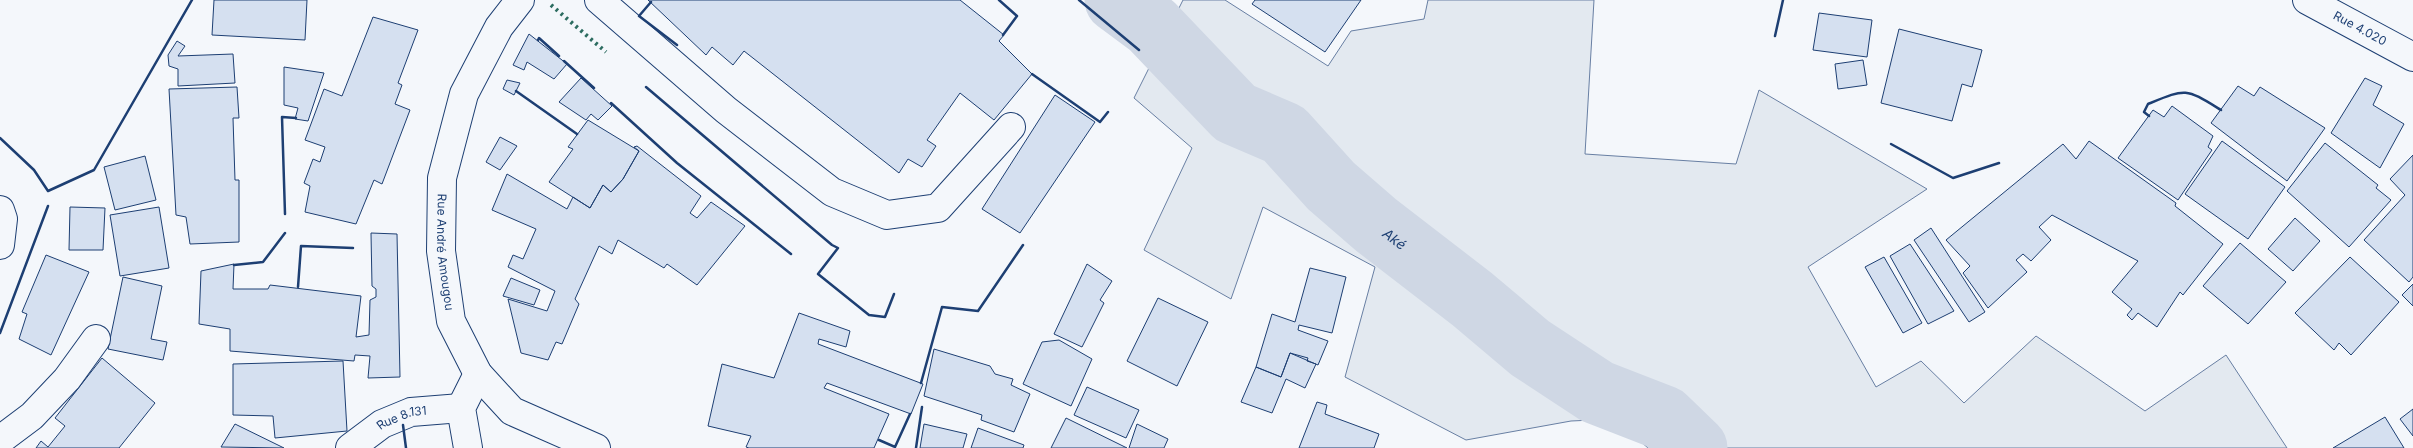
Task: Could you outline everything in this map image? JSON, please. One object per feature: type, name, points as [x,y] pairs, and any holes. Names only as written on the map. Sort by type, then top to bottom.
[{"type":"main road","name":"Rue André Amougou","points":[[520,0],[499,27],[464,94],[442,178],[441,251],[451,321],[478,374],[512,411],[596,448]]},
{"type":"main road","points":[[600,0],[726,110],[832,192],[887,215],[938,208],[1011,127]]},
{"type":"main road","name":"Rue 4.020","points":[[2307,0],[2413,57]]},
{"type":"main road","points":[[0,210],[3,219],[0,245]]},
{"type":"main road","points":[[0,440],[32,416],[67,379],[96,339]]},
{"type":"main road","points":[[468,448],[461,408],[478,374]]},
{"type":"main road","name":"Rue 8.131","points":[[350,448],[382,424],[411,412],[461,408]]},
{"type":"shaded area","points":[[1183,0],[1225,0],[1328,66],[1351,31],[1424,19],[1428,0],[1594,0],[1585,154],[1736,164],[1759,90],[1927,189],[1808,267],[1876,387],[1921,361],[1964,403],[2036,336],[2145,411],[2226,355],[2287,448],[1648,448],[1615,419],[1571,421],[1466,440],[1345,377],[1375,267],[1263,207],[1231,299],[1144,250],[1192,148],[1134,98]]},
{"type":"building","points":[[214,0],[307,0],[305,40],[212,35]]},
{"type":"building","points":[[648,0],[960,0],[1004,35],[999,41],[1032,74],[994,120],[960,93],[927,140],[936,146],[922,167],[908,159],[899,173],[744,51],[733,65],[712,47],[706,55]]},
{"type":"building","points":[[1255,0],[1361,0],[1325,52],[1252,4]]},
{"type":"building","points":[[1819,13],[1872,20],[1867,57],[1813,50]]},
{"type":"building","points":[[373,17],[418,30],[398,83],[402,85],[395,104],[410,110],[382,184],[374,180],[356,224],[305,212],[310,186],[304,183],[313,159],[320,162],[325,147],[305,140],[324,89],[342,96]]},
{"type":"building","points":[[1899,29],[1982,50],[1972,87],[1962,84],[1952,121],[1881,103]]},
{"type":"building","points":[[529,34],[567,64],[554,79],[527,62],[524,70],[513,65]]},
{"type":"building","points":[[177,41],[185,46],[178,56],[233,54],[235,83],[178,86],[178,69],[169,66],[168,55]]},
{"type":"building","points":[[1863,60],[1867,85],[1838,89],[1835,64]]},
{"type":"building","points":[[284,67],[324,73],[308,121],[295,119],[298,108],[284,105]]},
{"type":"building","points":[[581,78],[612,106],[598,120],[591,114],[586,120],[559,102]]},
{"type":"building","points":[[2365,78],[2382,86],[2373,105],[2404,124],[2380,168],[2331,133]]},
{"type":"building","points":[[507,80],[520,83],[514,95],[503,89]]},
{"type":"building","points":[[2238,86],[2254,96],[2260,87],[2325,128],[2287,181],[2211,123]]},
{"type":"building","points":[[237,87],[239,118],[233,118],[235,180],[239,180],[239,242],[190,244],[186,217],[176,215],[169,89]]},
{"type":"building","points":[[1055,95],[1095,122],[1020,233],[982,209]]},
{"type":"building","points":[[2172,106],[2213,136],[2208,147],[2212,150],[2178,200],[2118,158],[2153,110],[2164,117]]},
{"type":"building","points":[[588,120],[639,151],[623,179],[611,192],[603,185],[590,208],[549,182],[573,149],[568,147]]},
{"type":"building","points":[[500,137],[517,146],[500,170],[486,162]]},
{"type":"building","points":[[2089,141],[2176,203],[2175,206],[2223,244],[2183,295],[2180,292],[2157,327],[2138,313],[2132,320],[2127,315],[2132,309],[2112,292],[2138,261],[2052,215],[2039,227],[2051,240],[2031,261],[2023,254],[2016,260],[2027,272],[1988,308],[1963,273],[1970,266],[1946,240],[2063,144],[2076,159]]},
{"type":"building","points":[[2222,141],[2285,187],[2248,239],[2185,194]]},
{"type":"building","points":[[2325,143],[2378,185],[2376,188],[2391,200],[2349,247],[2287,191]]},
{"type":"building","points":[[637,146],[701,196],[690,213],[697,218],[711,202],[745,226],[697,285],[667,264],[664,268],[618,240],[612,254],[599,246],[575,299],[579,304],[562,344],[556,342],[548,360],[521,353],[508,299],[547,311],[555,291],[508,267],[513,255],[523,259],[536,229],[492,210],[507,174],[567,209],[573,197],[590,208],[603,185],[611,192],[623,179],[639,151],[634,147]]},
{"type":"building","points":[[2413,155],[2413,277],[2409,282],[2364,240],[2405,195],[2390,179]]},
{"type":"building","points":[[145,156],[156,200],[115,210],[104,167]]},
{"type":"building","points":[[70,207],[105,208],[103,250],[69,250]]},
{"type":"building","points":[[159,207],[169,268],[120,276],[110,215]]},
{"type":"building","points":[[2295,218],[2320,241],[2293,271],[2268,249]]},
{"type":"building","points":[[1931,228],[1985,312],[1969,322],[1914,240]]},
{"type":"building","points":[[371,233],[397,234],[400,377],[368,378],[370,356],[355,355],[354,361],[230,351],[230,329],[199,324],[201,271],[234,264],[233,289],[268,289],[270,285],[361,296],[356,337],[369,335],[370,300],[376,297],[376,289],[372,286]]},
{"type":"building","points":[[2240,243],[2286,282],[2248,324],[2203,286]]},
{"type":"building","points":[[1910,244],[1954,311],[1928,324],[1890,256]]},
{"type":"building","points":[[46,255],[89,272],[51,355],[19,339],[27,314],[22,312]]},
{"type":"building","points":[[1884,257],[1922,323],[1903,333],[1865,267]]},
{"type":"building","points":[[2350,257],[2399,302],[2351,355],[2339,343],[2334,350],[2295,313]]},
{"type":"building","points":[[1087,264],[1112,281],[1100,300],[1104,303],[1082,347],[1054,334]]},
{"type":"building","points":[[1310,268],[1346,277],[1332,333],[1299,325],[1298,330],[1328,341],[1318,365],[1290,353],[1281,377],[1256,367],[1272,314],[1295,322]]},
{"type":"building","points":[[123,277],[162,286],[151,339],[167,342],[163,360],[108,349]]},
{"type":"building","points":[[511,278],[540,290],[534,305],[503,296]]},
{"type":"building","points":[[2413,284],[2413,306],[2402,295]]},
{"type":"building","points":[[1158,298],[1208,322],[1177,386],[1127,361]]},
{"type":"building","points":[[799,313],[850,331],[846,347],[819,339],[818,344],[923,384],[911,414],[827,383],[824,388],[889,414],[874,448],[749,448],[746,447],[751,436],[708,426],[722,364],[774,378]]},
{"type":"building","points":[[1059,340],[1092,359],[1071,406],[1023,384],[1042,342]]},
{"type":"building","points":[[934,349],[990,366],[995,374],[1013,379],[1011,385],[1030,394],[1014,432],[981,420],[982,415],[924,396]]},
{"type":"building","points":[[1290,353],[1308,358],[1307,361],[1316,364],[1305,388],[1286,379],[1272,413],[1241,402],[1256,367],[1281,377]]},
{"type":"building","points":[[102,358],[155,403],[119,448],[36,448],[41,441],[48,447],[65,426],[55,418]]},
{"type":"building","points":[[343,361],[347,431],[275,438],[273,416],[233,415],[233,364]]},
{"type":"building","points":[[1087,387],[1139,410],[1126,438],[1074,415]]},
{"type":"building","points":[[1317,402],[1327,405],[1325,414],[1379,434],[1374,448],[1299,448]]},
{"type":"building","points":[[2413,409],[2413,436],[2400,419]]},
{"type":"building","points":[[2385,417],[2404,448],[2333,448]]},
{"type":"building","points":[[1066,418],[1127,448],[1051,448]]},
{"type":"building","points":[[235,424],[284,448],[221,447]]},
{"type":"building","points":[[924,424],[967,434],[963,448],[920,448]]},
{"type":"building","points":[[1137,424],[1168,439],[1164,448],[1129,448]]},
{"type":"building","points":[[978,428],[1024,445],[1023,448],[971,448]]},
{"type":"waterway","name":"Aké","points":[[1117,0],[1152,26],[1235,113],[1284,134],[1331,186],[1376,225],[1472,299],[1530,348],[1597,392],[1664,418],[1695,448]]},
{"type":"hedge","points":[[551,5],[606,52]]},
{"type":"wall","points":[[0,138],[34,170],[48,191],[94,170],[192,0]]},
{"type":"wall","points":[[999,0],[1017,16],[1003,35]]},
{"type":"wall","points":[[1079,0],[1139,50]]},
{"type":"wall","points":[[1775,36],[1783,0]]},
{"type":"wall","points":[[651,2],[639,16],[677,45]]},
{"type":"wall","points":[[538,40],[539,38],[559,56]]},
{"type":"wall","points":[[564,61],[594,88]]},
{"type":"wall","points":[[1032,74],[1100,122],[1108,112]]},
{"type":"wall","points":[[646,87],[832,245],[838,248],[818,274],[869,315],[885,317],[894,294]]},
{"type":"wall","points":[[516,91],[577,134]]},
{"type":"wall","points":[[2149,116],[2144,112],[2148,104],[2179,93],[2192,94],[2221,110]]},
{"type":"wall","points":[[611,103],[677,163],[791,254]]},
{"type":"wall","points":[[285,214],[282,117],[296,118]]},
{"type":"wall","points":[[1891,144],[1953,178],[1999,163]]},
{"type":"wall","points":[[0,333],[48,206]]},
{"type":"wall","points":[[234,265],[263,262],[285,233]]},
{"type":"wall","points":[[921,383],[942,307],[978,311],[1023,245]]},
{"type":"wall","points":[[298,287],[301,246],[353,248]]},
{"type":"wall","points":[[916,448],[922,407]]},
{"type":"wall","points":[[879,440],[895,447],[910,414]]},
{"type":"wall","points":[[403,425],[406,448]]}]
